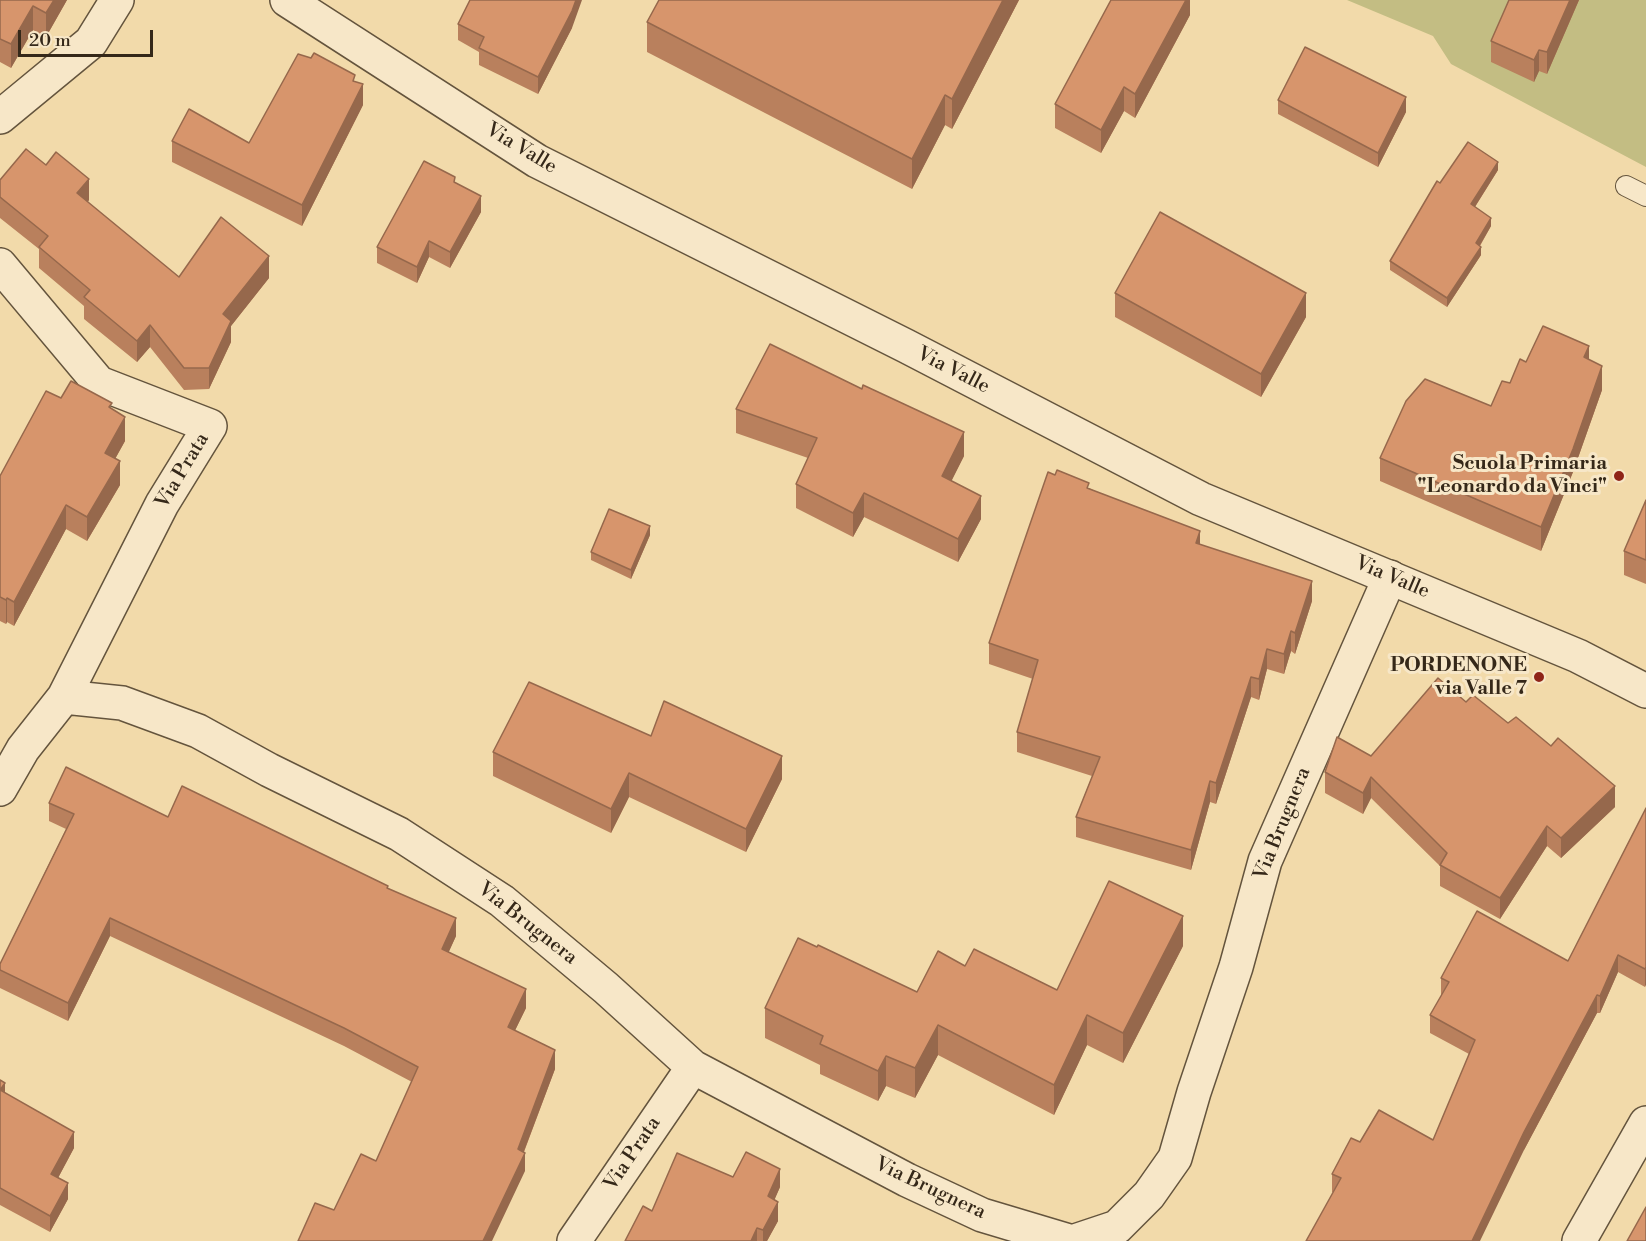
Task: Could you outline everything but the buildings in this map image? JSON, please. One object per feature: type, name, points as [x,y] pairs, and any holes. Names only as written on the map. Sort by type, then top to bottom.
[{"type":"street","points":[[0,117],[91,42],[117,0]]},
{"type":"street","name":"Via Valle","points":[[287,0],[537,161],[906,346],[1201,499],[1578,656],[1646,691]]},
{"type":"street","name":"Via Prata","points":[[0,265],[99,383],[210,426],[162,504],[64,697]]},
{"type":"street","name":"Via Brugnera","points":[[1075,1241],[1117,1227],[1149,1195],[1175,1158],[1236,967],[1265,861],[1390,577]]},
{"type":"street","points":[[0,789],[23,749],[64,697]]},
{"type":"street","name":"Via Brugnera","points":[[64,697],[123,703],[198,731],[269,770],[399,834],[502,901],[606,988],[693,1067],[907,1180],[982,1215],[1069,1241]]},
{"type":"street","name":"Via Prata","points":[[574,1241],[693,1067]]},
{"type":"street","points":[[1579,1241],[1646,1123]]},
{"type":"lane","points":[[1626,186],[1646,196]]},
{"type":"shaded area","points":[[1347,0],[1646,0],[1646,167],[1451,64],[1433,36]]},
{"type":"place","name":"Scuola Primaria \"Leonardo da Vinci\"","points":[[1619,476]]},
{"type":"place","name":"PORDENONE via Valle 7","points":[[1539,677]]}]
